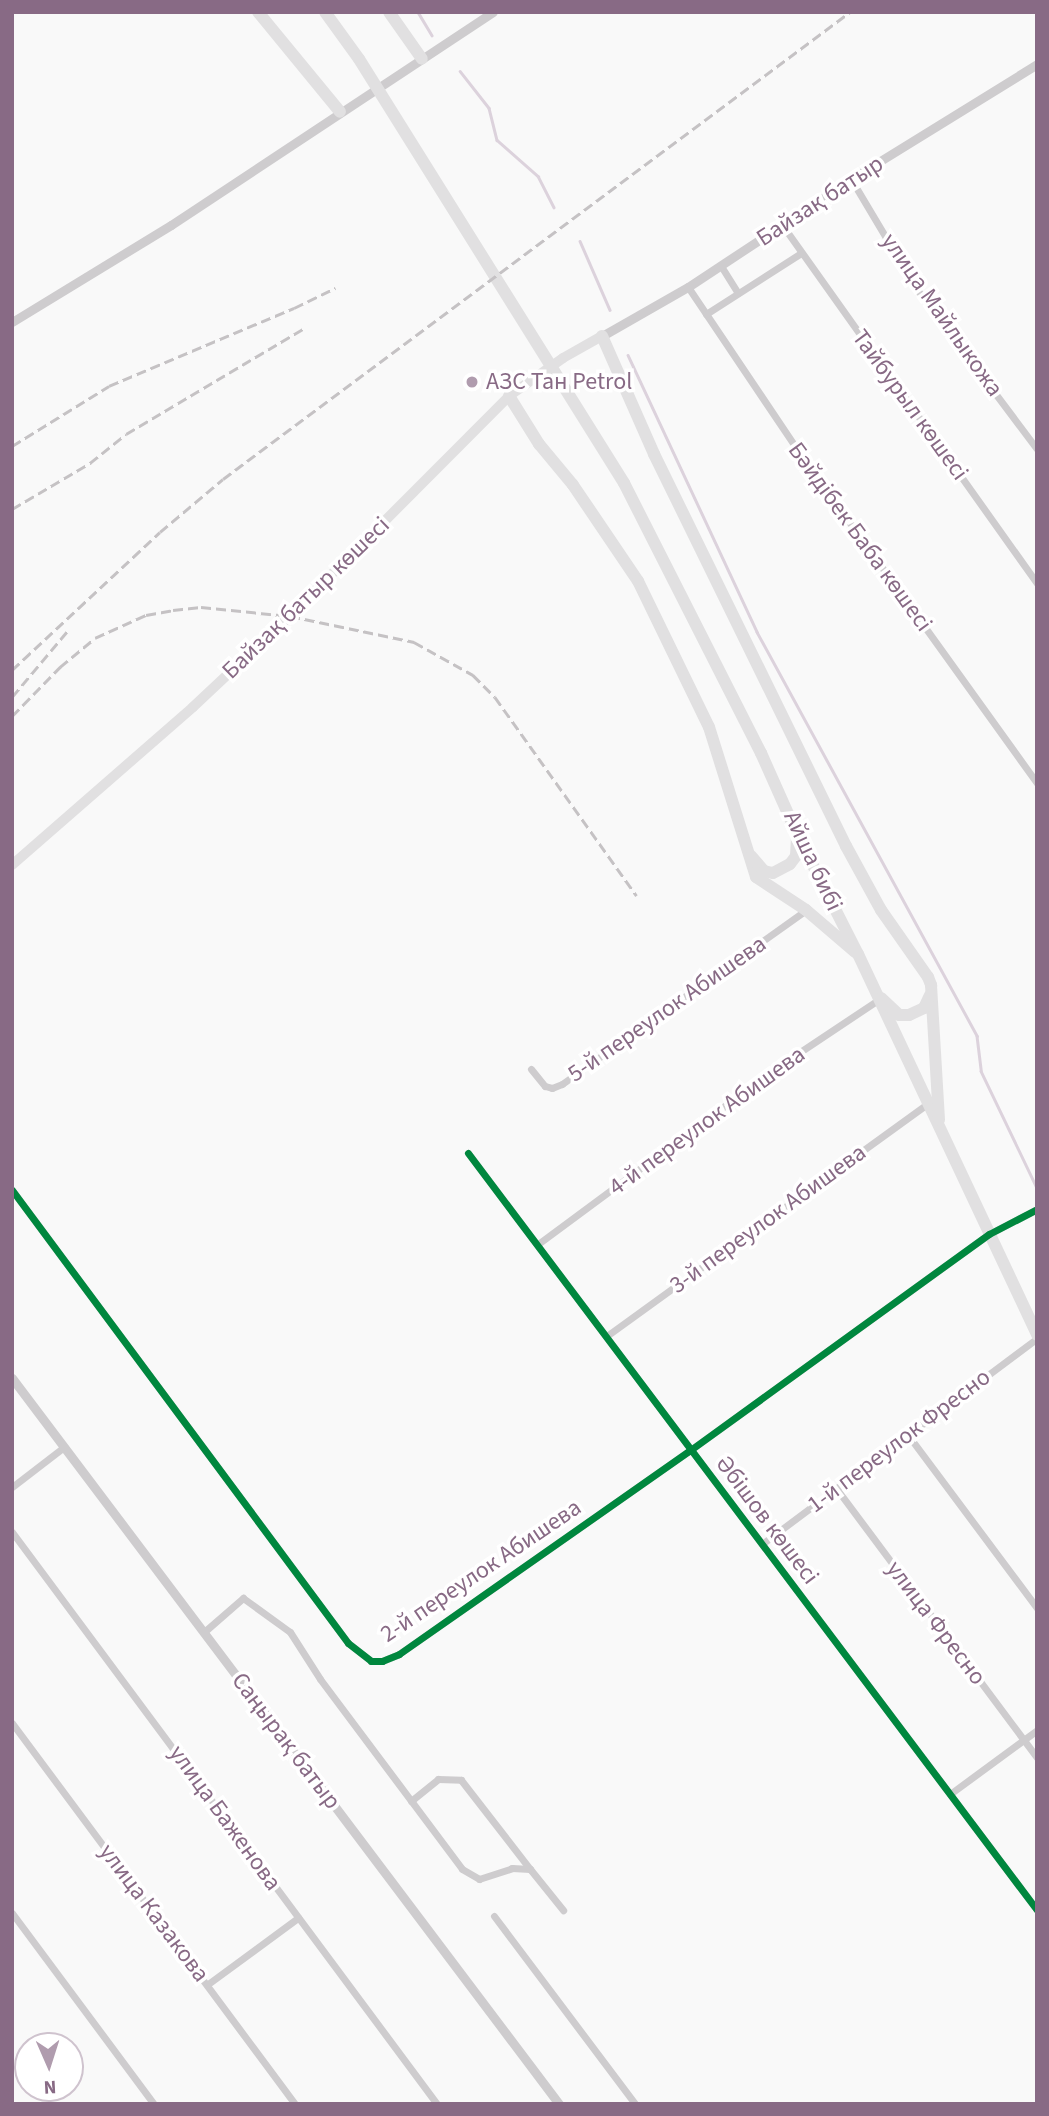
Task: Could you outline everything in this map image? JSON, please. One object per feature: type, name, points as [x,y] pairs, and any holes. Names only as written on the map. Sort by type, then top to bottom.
[{"type":"main road","points":[[258,12],[340,112]]},
{"type":"main road","name":"Айша бибі","points":[[325,12],[359,59],[624,483],[761,753],[797,835],[858,954],[1037,1336]]},
{"type":"main road","points":[[389,12],[422,60]]},
{"type":"main road","points":[[602,336],[654,454],[846,846],[881,910],[931,985],[939,1126]]},
{"type":"main road","name":"Байзақ батыр көшесі","points":[[12,865],[193,708],[290,616],[509,396],[602,336]]},
{"type":"main road","points":[[509,396],[539,444],[573,485],[638,581],[709,727],[756,877],[806,910],[858,954]]},
{"type":"main road","points":[[744,842],[756,863],[764,871],[773,873],[790,864],[796,856],[797,835]]},
{"type":"main road","points":[[877,996],[899,1015],[909,1015],[924,1008],[929,1002],[931,985]]},
{"type":"street","points":[[12,322],[171,225],[493,12]]},
{"type":"street","name":"Байзақ батыр","points":[[602,336],[688,287],[851,179],[1037,64]]},
{"type":"street","name":"улица Майлыкожа","points":[[851,179],[916,288],[1037,449]]},
{"type":"street","name":"Тайбурыл көшесі","points":[[783,226],[1037,584]]},
{"type":"street","points":[[706,314],[801,253]]},
{"type":"street","points":[[721,265],[738,293]]},
{"type":"street","name":"Бәйдібек Баба көшесі","points":[[688,287],[799,452],[1037,783]]},
{"type":"street","name":"5-й переулок Абишева","points":[[531,1069],[545,1086],[552,1088],[562,1084],[806,910]]},
{"type":"street","name":"4-й переулок Абишева","points":[[538,1244],[877,996]]},
{"type":"street","name":"3-й переулок Абишева","points":[[608,1335],[928,1103]]},
{"type":"street","name":"Әбішов көшесі","points":[[468,1153],[608,1335],[689,1451],[1037,1910]]},
{"type":"street","name":"2-й переулок Абишева","points":[[12,1191],[348,1643],[371,1661],[382,1661],[399,1654],[689,1451],[989,1234],[1035,1210]]},
{"type":"street","name":"1-й переулок Фресно","points":[[762,1544],[1037,1336]]},
{"type":"street","name":"Саңырақ батыр","points":[[12,1378],[559,2104]]},
{"type":"street","points":[[908,1435],[1037,1608]]},
{"type":"street","points":[[12,1487],[64,1447]]},
{"type":"street","name":"улица Фресно","points":[[836,1489],[1037,1758]]},
{"type":"street","name":"улица Баженова","points":[[12,1532],[437,2104]]},
{"type":"street","points":[[204,1632],[243,1598],[290,1632],[320,1679],[470,1876],[479,1879],[512,1868],[530,1869]]},
{"type":"street","name":"улица Казакова","points":[[12,1724],[295,2104]]},
{"type":"street","points":[[950,1794],[1037,1730]]},
{"type":"street","points":[[411,1801],[438,1779],[461,1780],[563,1910]]},
{"type":"street","points":[[12,1913],[154,2104]]},
{"type":"street","points":[[494,1916],[635,2104]]},
{"type":"street","points":[[208,1984],[298,1918]]},
{"type":"waterway","points":[[418,12],[432,35]]},
{"type":"waterway","points":[[460,71],[489,108],[497,140],[538,176],[554,207]]},
{"type":"waterway","points":[[580,241],[610,310]]},
{"type":"waterway","points":[[628,355],[757,632],[977,1036],[981,1071],[1037,1188]]},
{"type":"railway","points":[[12,670],[160,532],[223,479],[850,12]]},
{"type":"railway","points":[[12,446],[109,386],[335,288]]},
{"type":"railway","points":[[12,509],[90,463],[126,434],[306,327]]},
{"type":"railway","points":[[12,716],[60,667],[95,638],[146,615],[173,610],[201,607],[290,616],[414,642],[473,675],[495,697],[637,896]]},
{"type":"railway","points":[[12,697],[69,629]]},
{"type":"cycle path","points":[[468,1153],[1037,1910]]},
{"type":"cycle path","points":[[12,1190],[348,1643],[371,1661],[382,1661],[399,1654],[689,1451],[989,1234],[1037,1209]]},
{"type":"place","name":"АЗС Тан Petrol","points":[[472,382]]}]
